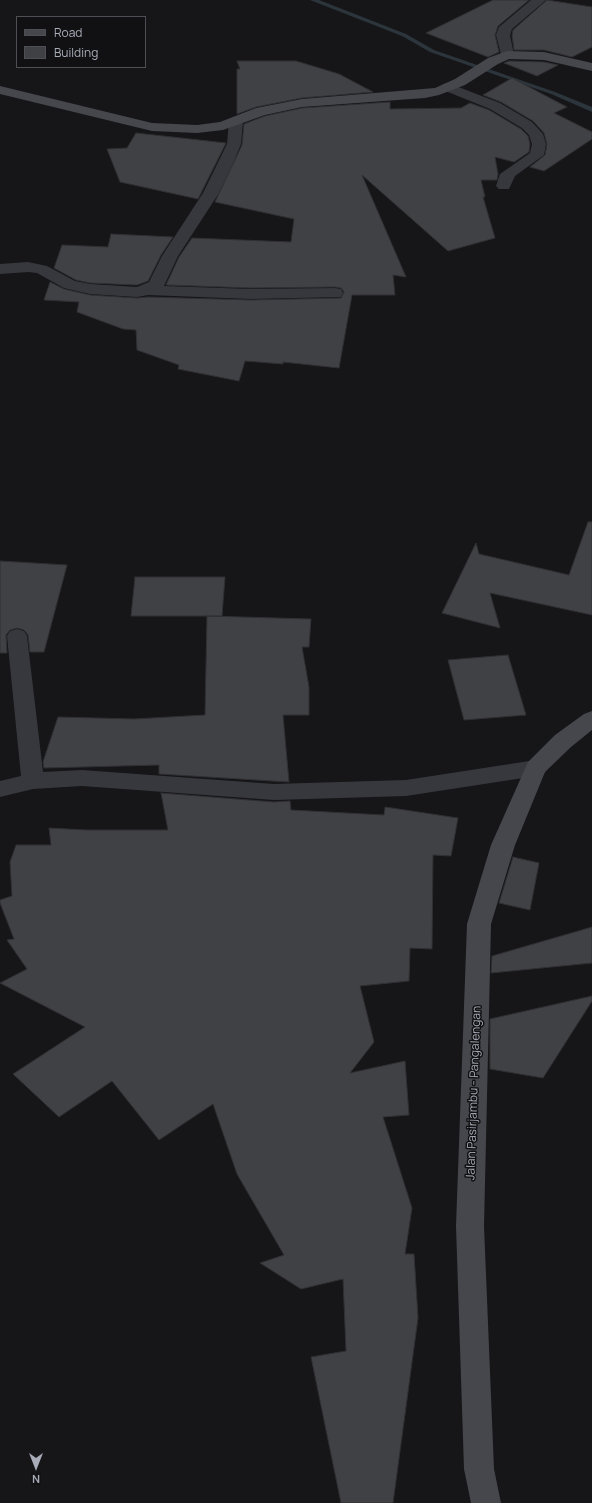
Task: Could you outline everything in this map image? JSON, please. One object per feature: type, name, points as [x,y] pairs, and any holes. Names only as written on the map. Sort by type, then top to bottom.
[{"type":"street","points":[[507,55],[503,35],[506,27],[539,0]]},
{"type":"street","points":[[0,90],[152,127],[213,128],[280,106],[310,102],[425,94],[454,84],[493,61],[507,55],[544,56],[592,67]]},
{"type":"street","points":[[454,84],[527,125],[536,134],[539,144],[537,155],[508,174],[504,186]]},
{"type":"street","points":[[148,290],[156,285],[170,256],[215,186],[234,144],[236,121]]},
{"type":"street","points":[[0,269],[28,267],[41,269],[70,285],[90,289],[137,292],[148,290],[251,294],[335,293]]},
{"type":"street","points":[[17,636],[33,782]]},
{"type":"street","name":"Jalan Pasirjambu - Pangalengan","points":[[486,1503],[479,1469],[470,1226],[479,924],[503,845],[536,768],[563,741],[592,718]]},
{"type":"street","points":[[0,789],[33,782],[82,778],[282,792],[406,788],[536,768]]},
{"type":"building","points":[[493,0],[529,0],[498,26],[495,35],[499,52],[488,57],[426,33]]},
{"type":"building","points":[[547,0],[592,7],[592,47],[572,57],[544,50],[514,50],[512,35],[513,30]]},
{"type":"building","points":[[237,61],[296,61],[339,74],[373,92],[302,98],[256,107],[237,114],[237,69],[240,69]]},
{"type":"building","points":[[509,61],[544,62],[558,65],[537,76],[504,63]]},
{"type":"building","points":[[512,78],[567,107],[554,113],[592,132],[592,139],[544,171],[530,167],[545,155],[547,144],[544,133],[533,121],[501,102],[483,95]]},
{"type":"building","points":[[390,102],[390,109],[461,108],[470,103],[489,110],[521,129],[528,136],[530,144],[529,152],[514,162],[495,157],[498,174],[497,180],[481,180],[485,197],[483,197],[495,238],[448,251],[362,175],[406,277],[393,275],[395,295],[352,295],[339,368],[283,362],[283,364],[245,361],[239,381],[178,369],[179,365],[137,350],[136,330],[123,329],[77,312],[79,302],[44,300],[50,282],[64,289],[90,295],[137,298],[251,300],[341,298],[344,292],[341,288],[335,287],[251,288],[166,285],[179,257],[192,238],[291,242],[294,219],[215,202],[242,145],[244,124],[265,116],[302,108]]},
{"type":"building","points":[[136,133],[226,143],[198,199],[120,182],[107,149],[127,148]]},
{"type":"building","points":[[111,234],[173,237],[161,255],[148,281],[137,285],[90,283],[76,280],[54,268],[62,245],[108,247]]},
{"type":"building","points":[[588,522],[592,522],[592,615],[490,593],[500,628],[442,613],[476,543],[479,554],[569,575]]},
{"type":"building","points":[[0,561],[67,565],[44,652],[30,652],[28,635],[24,630],[17,628],[10,630],[6,635],[7,653],[0,653]]},
{"type":"building","points":[[135,577],[225,577],[222,616],[131,616]]},
{"type":"building","points":[[207,616],[311,619],[309,647],[302,647],[309,687],[309,715],[283,715],[289,782],[159,774],[159,765],[44,768],[43,762],[58,717],[134,719],[205,715]]},
{"type":"building","points":[[508,655],[526,715],[464,720],[448,660]]},
{"type":"building","points":[[161,793],[274,802],[290,801],[291,810],[384,815],[385,807],[458,818],[451,856],[433,855],[432,949],[410,948],[409,981],[360,986],[374,1042],[350,1073],[405,1061],[409,1115],[383,1117],[412,1208],[405,1254],[414,1254],[418,1318],[393,1503],[341,1503],[311,1357],[346,1351],[343,1279],[301,1289],[260,1263],[284,1255],[237,1174],[213,1104],[159,1140],[112,1081],[59,1117],[13,1074],[85,1027],[0,983],[27,969],[7,940],[14,939],[0,903],[0,900],[12,896],[10,862],[16,845],[51,845],[49,828],[86,830],[168,830]]},
{"type":"building","points":[[513,857],[539,863],[530,910],[499,903]]},
{"type":"building","points":[[592,927],[592,963],[491,973],[492,956]]},
{"type":"building","points":[[592,996],[592,1001],[543,1078],[490,1069],[490,1019]]},
{"type":"waterway","points":[[313,0],[404,35],[432,51],[553,93],[592,110]]}]
